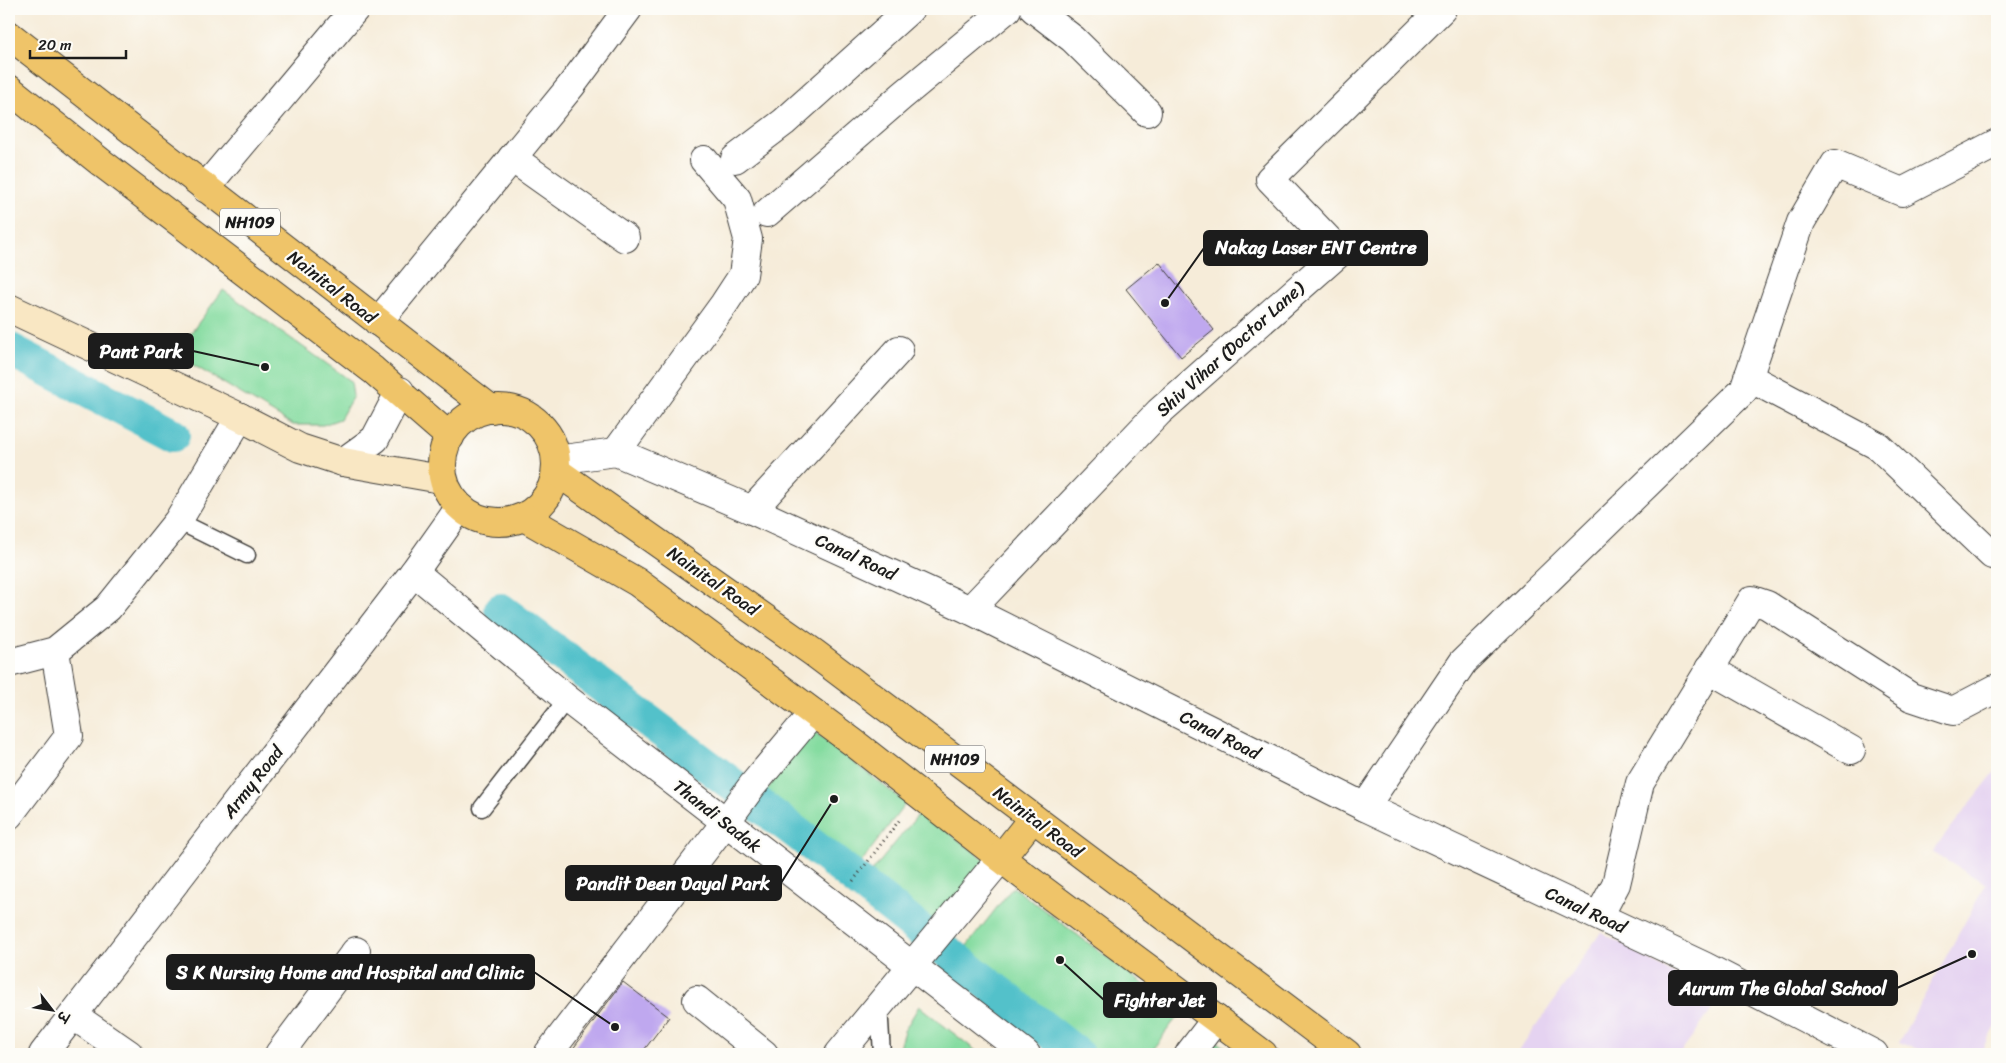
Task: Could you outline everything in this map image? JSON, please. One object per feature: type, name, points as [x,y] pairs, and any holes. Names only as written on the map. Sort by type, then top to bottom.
[{"type":"highway","name":"Nainital Road","points":[[9,35],[491,409]]},
{"type":"highway","name":"NH109","points":[[9,89],[103,164],[400,391],[450,437]]},
{"type":"highway","points":[[491,409],[518,410],[532,418],[544,429],[552,443],[556,466],[549,493],[538,507],[524,517],[508,522],[491,522],[474,517],[460,507],[441,479],[440,465],[450,437],[458,425],[469,416],[491,409]]},
{"type":"highway","name":"Nainital Road","points":[[556,466],[814,653],[1347,1054]]},
{"type":"highway","name":"NH109","points":[[524,517],[636,582],[813,713],[1001,858],[1263,1054]]},
{"type":"highway","points":[[1001,858],[1033,818]]},
{"type":"street","points":[[205,188],[355,9]]},
{"type":"street","points":[[378,322],[571,86],[628,9]]},
{"type":"street","points":[[735,158],[784,122],[910,9]]},
{"type":"street","points":[[767,213],[902,96],[1008,9]]},
{"type":"street","points":[[1034,9],[1073,39],[1147,112]]},
{"type":"street","name":"Shiv Vihar (Doctor Lane)","points":[[970,610],[1159,412],[1340,252],[1270,179],[1442,9]]},
{"type":"street","points":[[1365,807],[1463,662],[1744,390],[1801,222],[1835,164],[1902,192],[1997,143]]},
{"type":"street","points":[[512,158],[625,238]]},
{"type":"street","points":[[556,466],[616,452],[743,275],[748,239],[737,199],[704,160]]},
{"type":"street","points":[[9,308],[240,417],[300,448],[343,462],[441,479]]},
{"type":"street","points":[[752,510],[899,350]]},
{"type":"street","points":[[1748,377],[1878,446],[1992,554]]},
{"type":"street","points":[[343,462],[375,439],[400,391]]},
{"type":"street","points":[[9,663],[55,651],[108,608],[178,521],[240,417]]},
{"type":"street","name":"Canal Road","points":[[616,452],[752,510],[970,610],[1365,807],[1704,966],[1874,1054]]},
{"type":"street","name":"Army Road","points":[[43,1054],[414,572],[460,507]]},
{"type":"street","name":"Thandi Sadak","points":[[414,572],[567,699],[739,803],[1026,1054]]},
{"type":"street","points":[[1598,916],[1616,884],[1640,783],[1752,600],[1767,605],[1911,697],[1953,711],[1997,688]]},
{"type":"street","points":[[9,814],[68,736],[55,651]]},
{"type":"street","points":[[1709,669],[1850,750]]},
{"type":"street","points":[[548,1054],[739,803],[813,713]]},
{"type":"street","points":[[838,1054],[1001,858]]},
{"type":"street","points":[[279,1054],[356,951]]},
{"type":"street","points":[[697,1000],[764,1054]]},
{"type":"street","points":[[74,1016],[129,1054]]},
{"type":"street","points":[[1189,1054],[1216,1019]]},
{"type":"lane","points":[[178,521],[247,555]]},
{"type":"lane","points":[[482,808],[567,699]]},
{"type":"lane","points":[[879,1005],[882,1054]]},
{"type":"path","points":[[853,881],[919,794]]},
{"type":"shaded area","points":[[1997,769],[1997,1023],[1980,1054],[1926,1054],[1899,1042],[1986,884],[1932,852]]},
{"type":"shaded area","points":[[1601,932],[1719,1000],[1680,1054],[1517,1054]]},
{"type":"green space","points":[[223,290],[351,381],[353,396],[340,419],[323,425],[293,425],[175,354]]},
{"type":"green space","points":[[812,730],[906,803],[856,869],[763,795]]},
{"type":"green space","points":[[921,811],[986,861],[933,925],[870,874]]},
{"type":"green space","points":[[1013,887],[1181,1012],[1149,1054],[1097,1054],[962,952]]},
{"type":"green space","points":[[919,1006],[980,1054],[897,1054],[904,1031]]},
{"type":"green space","points":[[1213,1038],[1233,1054],[1201,1054]]},
{"type":"building","points":[[1159,262],[1214,330],[1181,357],[1126,289]]},
{"type":"building","points":[[623,982],[669,1017],[641,1054],[569,1054]]},
{"type":"waterway","points":[[9,349],[173,435]]},
{"type":"waterway","points":[[501,610],[798,834],[1077,1054]]},
{"type":"place","name":"Nakag Laser ENT Centre","points":[[1165,303]]},
{"type":"place","name":"Pant Park","points":[[265,367]]},
{"type":"place","name":"Pandit Deen Dayal Park","points":[[834,799]]},
{"type":"place","name":"Aurum The Global School","points":[[1972,954]]},
{"type":"place","name":"Fighter Jet","points":[[1060,960]]},
{"type":"place","name":"S K Nursing Home and Hospital and Clinic","points":[[615,1027]]}]
